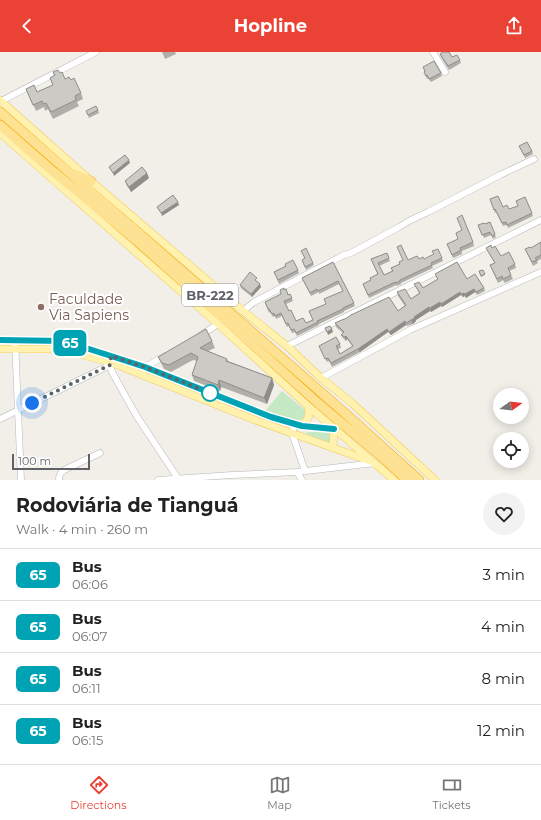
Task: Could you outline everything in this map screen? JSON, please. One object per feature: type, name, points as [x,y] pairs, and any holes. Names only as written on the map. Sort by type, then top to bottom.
[{"type":"highway","name":"BR-222","points":[[0,112],[346,414],[419,480]]},
{"type":"highway","name":"BR-222","points":[[0,124],[73,188],[136,240],[319,404],[407,480]]},
{"type":"highway","points":[[67,171],[91,181]]},
{"type":"highway","points":[[47,174],[73,188]]},
{"type":"main road","points":[[0,101],[243,311],[287,346],[320,378],[435,480]]},
{"type":"main road","name":"BR-222","points":[[0,133],[218,324],[308,406],[336,427],[394,480]]},
{"type":"main road","points":[[0,340],[64,341],[166,385],[242,415],[375,463]]},
{"type":"main road","points":[[0,349],[54,349],[145,367],[271,417],[302,426],[336,427],[333,448]]},
{"type":"main road","points":[[166,385],[169,377]]},
{"type":"main road","points":[[192,395],[195,387]]},
{"type":"main road","points":[[218,405],[221,397]]},
{"type":"main road","points":[[302,426],[309,416],[308,406]]},
{"type":"main road","points":[[242,415],[245,407]]},
{"type":"main road","points":[[268,424],[271,417]]},
{"type":"street","points":[[0,101],[96,52]]},
{"type":"street","points":[[433,52],[445,72]]},
{"type":"street","points":[[243,311],[254,302],[344,255],[351,253],[446,202],[534,159]]},
{"type":"street","points":[[287,346],[541,220]]},
{"type":"street","points":[[320,378],[410,330],[541,272]]},
{"type":"street","points":[[195,338],[218,324]]},
{"type":"street","points":[[15,340],[21,480]]},
{"type":"street","points":[[142,375],[145,367],[170,353]]},
{"type":"street","points":[[0,419],[110,361],[112,372],[136,415],[178,479]]},
{"type":"street","points":[[295,424],[292,433],[305,471]]},
{"type":"street","points":[[59,480],[59,476],[62,471],[100,453]]},
{"type":"street","points":[[158,480],[232,478],[375,463]]},
{"type":"street","points":[[297,472],[302,480]]},
{"type":"green space","points":[[282,391],[306,411],[303,419],[296,421],[265,411]]},
{"type":"green space","points":[[324,429],[332,436],[332,445],[305,433]]},
{"type":"building","points":[[443,52],[449,52],[452,57],[457,55],[460,60],[448,66],[440,54]]},
{"type":"building","points":[[434,61],[441,73],[429,79],[424,72],[423,67]]},
{"type":"building","points":[[58,70],[60,73],[62,72],[65,79],[69,77],[71,80],[74,78],[81,93],[75,96],[76,100],[51,112],[46,103],[43,104],[42,101],[33,105],[26,89],[34,85],[37,92],[53,85],[50,78],[55,75],[53,72]]},
{"type":"building","points":[[96,106],[98,110],[88,115],[86,111]]},
{"type":"building","points":[[527,142],[532,151],[524,155],[519,146]]},
{"type":"building","points":[[125,155],[129,160],[113,173],[109,167]]},
{"type":"building","points":[[142,167],[147,173],[129,187],[125,181]]},
{"type":"building","points":[[173,195],[178,202],[161,213],[157,207]]},
{"type":"building","points":[[498,196],[503,207],[507,205],[509,209],[518,206],[516,201],[525,197],[532,213],[507,225],[506,222],[502,223],[495,209],[494,210],[490,199]]},
{"type":"building","points":[[462,215],[473,242],[460,248],[461,250],[452,255],[447,244],[458,239],[456,233],[462,230],[457,218]]},
{"type":"building","points":[[490,222],[495,234],[492,236],[490,232],[482,235],[478,225]]},
{"type":"building","points":[[541,242],[541,255],[535,258],[537,260],[532,262],[525,249],[531,248]]},
{"type":"building","points":[[401,245],[408,260],[417,256],[419,259],[423,257],[424,259],[434,254],[432,251],[438,249],[442,258],[431,263],[432,265],[396,283],[368,295],[363,284],[378,274],[371,259],[387,253],[389,258],[378,263],[384,275],[393,271],[391,268],[400,264],[399,262],[403,260],[397,247]]},
{"type":"building","points":[[491,245],[492,248],[495,246],[501,256],[509,252],[515,264],[508,268],[511,275],[503,279],[502,276],[497,279],[490,265],[495,263],[486,248]]},
{"type":"building","points":[[306,248],[313,263],[305,267],[302,260],[305,258],[301,251]]},
{"type":"building","points":[[293,260],[298,270],[278,280],[274,272],[286,266],[285,264]]},
{"type":"building","points":[[333,262],[354,303],[296,333],[294,329],[291,330],[288,323],[286,324],[281,313],[275,316],[274,313],[272,314],[268,309],[265,302],[281,294],[280,290],[284,288],[284,290],[286,289],[288,295],[290,294],[292,298],[284,301],[289,311],[291,310],[296,321],[303,318],[306,323],[313,320],[309,311],[326,304],[324,299],[343,291],[338,281],[318,291],[317,289],[310,293],[302,278]]},
{"type":"building","points":[[457,262],[467,279],[475,274],[484,288],[476,292],[474,289],[465,294],[461,294],[460,292],[441,304],[440,302],[430,308],[429,307],[414,317],[415,318],[406,323],[405,321],[389,332],[387,329],[358,349],[331,363],[328,358],[325,359],[319,346],[336,337],[340,344],[336,346],[340,354],[353,346],[346,336],[341,335],[344,332],[335,323],[389,297],[398,311],[406,305],[397,292],[405,289],[411,299],[420,293],[414,284],[419,282],[423,288],[438,279],[435,274]]},
{"type":"building","points":[[483,270],[485,274],[481,276],[479,271]]},
{"type":"building","points":[[250,272],[257,278],[255,280],[260,284],[251,294],[240,285]]},
{"type":"building","points":[[330,326],[332,329],[327,332],[325,328]]},
{"type":"building","points":[[206,329],[212,341],[200,348],[227,359],[226,361],[272,378],[264,398],[219,380],[218,385],[192,375],[198,357],[191,353],[169,365],[162,363],[158,357]]},
{"type":"bus line","name":"65","points":[[0,340],[64,341],[145,367],[271,417],[302,426],[334,429]]},
{"type":"place","name":"Faculdade Via Sapiens","points":[[41,307]]},
{"type":"route","points":[[32,403],[110,365],[111,356],[145,367],[210,393]]}]
